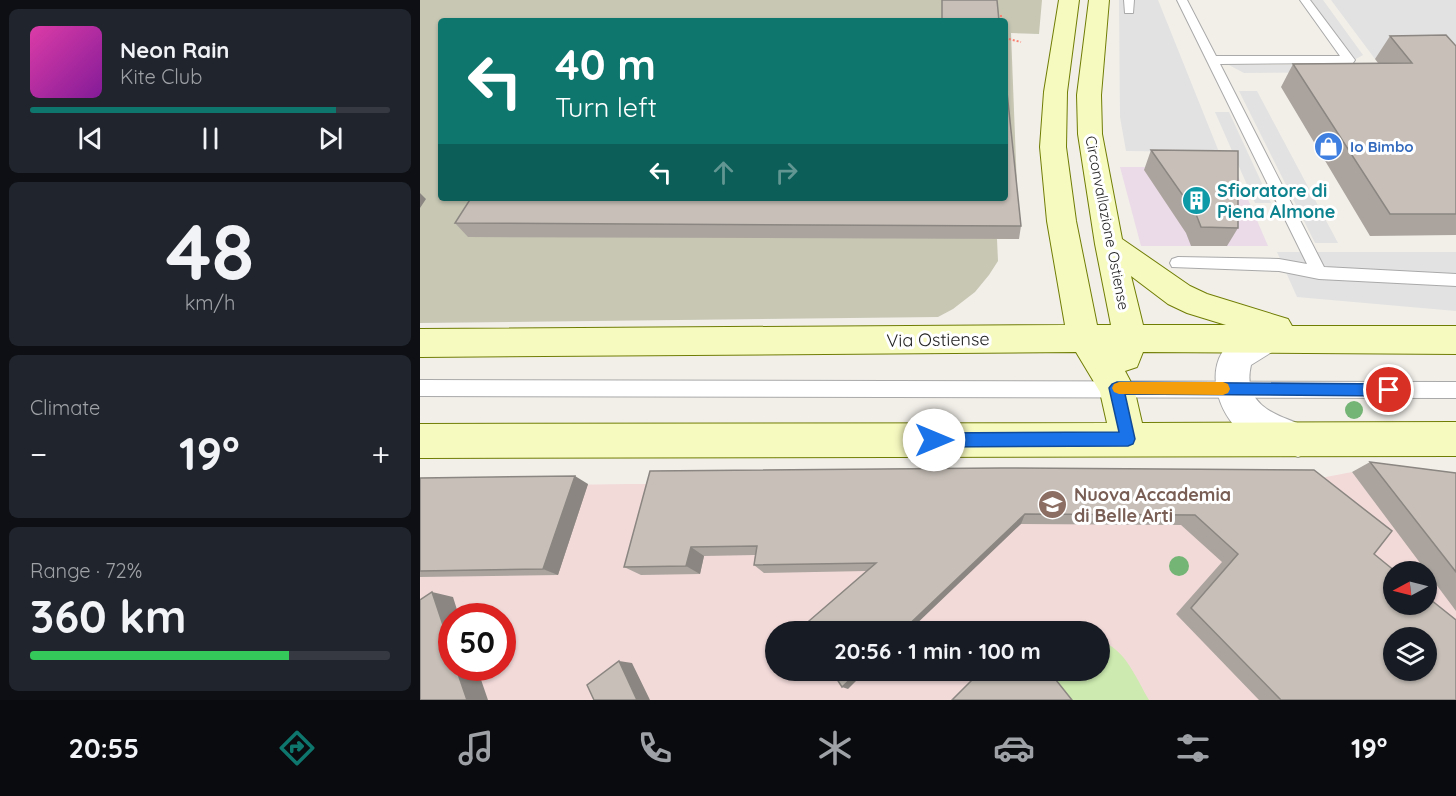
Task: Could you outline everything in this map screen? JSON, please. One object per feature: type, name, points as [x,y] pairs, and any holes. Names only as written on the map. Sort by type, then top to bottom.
[{"type":"main road","points":[[1069,0],[1053,111],[1053,139],[1066,239],[1079,318],[1085,338],[1117,388],[1128,439]]},
{"type":"main road","name":"Circonvallazione Ostiense","points":[[1099,0],[1089,95],[1090,134],[1109,244],[1130,338]]},
{"type":"main road","points":[[1109,244],[1159,283],[1198,304],[1266,325],[1323,339]]},
{"type":"main road","name":"Via Ostiense","points":[[420,343],[1085,338],[1456,340]]},
{"type":"main road","points":[[1117,388],[1130,338]]},
{"type":"main road","points":[[420,441],[1456,439]]},
{"type":"street","points":[[1263,340],[1240,352],[1236,358],[1232,375],[1234,389],[1243,409],[1253,421],[1274,432],[1301,441]]},
{"type":"lane","points":[[1182,0],[1319,273]]},
{"type":"lane","points":[[1213,60],[1349,60],[1305,0]]},
{"type":"lane","points":[[1178,263],[1279,265],[1319,273],[1456,280]]},
{"type":"lane","points":[[420,388],[1456,390]]},
{"type":"path","points":[[996,16],[1002,16],[1002,18]]},
{"type":"path","points":[[1008,40],[1022,42]]},
{"type":"shaded area","points":[[420,0],[1042,0],[1039,34],[1011,33],[1019,239],[997,239],[998,261],[989,275],[975,292],[938,317],[420,323]]},
{"type":"shaded area","points":[[1119,0],[1158,0],[1219,152],[1126,151],[1120,117]]},
{"type":"shaded area","points":[[1311,0],[1323,0],[1363,55],[1354,60]]},
{"type":"shaded area","points":[[1331,0],[1456,0],[1456,58],[1375,59]]},
{"type":"shaded area","points":[[1229,65],[1359,65],[1373,72],[1244,73]]},
{"type":"shaded area","points":[[1239,91],[1257,91],[1338,243],[1315,243]]},
{"type":"shaded area","points":[[1215,112],[1229,112],[1271,203],[1255,203]]},
{"type":"shaded area","points":[[1120,167],[1234,167],[1268,246],[1141,246]]},
{"type":"shaded area","points":[[1277,252],[1456,252],[1456,311],[1297,297]]},
{"type":"shaded area","points":[[1352,472],[1421,561],[1383,561],[1383,615],[1437,615],[1437,582],[1456,606],[1456,700],[420,700],[420,487],[627,484],[1295,483]]},
{"type":"green space","points":[[1110,646],[1123,657],[1149,700],[1069,700],[1053,681],[1110,681]]},
{"type":"building","points":[[942,0],[997,0],[999,18],[942,18]]},
{"type":"building","points":[[1446,35],[1456,46],[1456,214],[1390,214],[1293,64],[1412,63],[1390,36]]},
{"type":"building","points":[[1008,102],[1021,226],[455,223],[469,201],[1008,201]]},
{"type":"building","points":[[1151,150],[1238,151],[1238,228],[1201,227],[1196,214]]},
{"type":"building","points":[[1370,462],[1456,473],[1456,572]]},
{"type":"building","points":[[1001,468],[1314,470],[1392,531],[1374,554],[1383,561],[1383,615],[1437,615],[1437,605],[1456,620],[1456,700],[1281,700],[1191,608],[1238,554],[1195,515],[1025,514],[913,621],[809,621],[876,563],[754,565],[757,546],[691,547],[686,566],[624,567],[650,471]]},
{"type":"building","points":[[575,476],[543,569],[420,571],[420,478]]},
{"type":"building","points":[[432,592],[438,610],[438,681],[460,681],[467,700],[420,700],[420,600]]},
{"type":"building","points":[[619,661],[637,700],[594,700],[587,685]]},
{"type":"building","points":[[838,681],[848,681],[842,687]]},
{"type":"building","points":[[971,681],[1057,681],[1072,700],[952,700]]},
{"type":"slow traffic","points":[[1119,388],[1223,389]]},
{"type":"place","name":"Io Bimbo","points":[[1329,147]]},
{"type":"place","name":"Sfioratore di Piena Almone","points":[[1196,201]]},
{"type":"place","name":"Nuova Accademia di Belle Arti","points":[[1053,505]]},
{"type":"route","points":[[934,440],[1128,439],[1117,388],[1389,390]]}]
